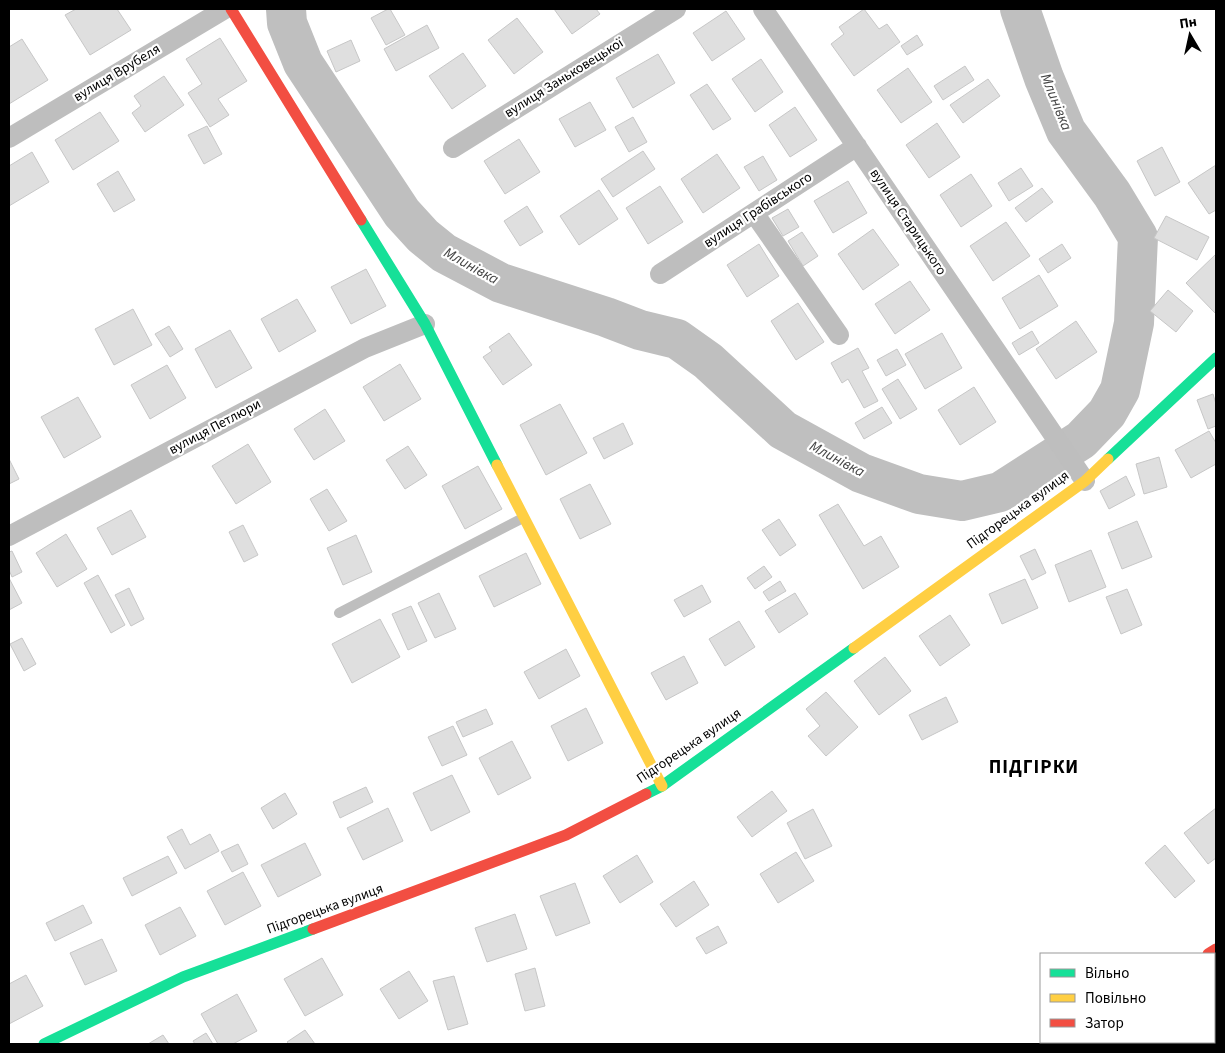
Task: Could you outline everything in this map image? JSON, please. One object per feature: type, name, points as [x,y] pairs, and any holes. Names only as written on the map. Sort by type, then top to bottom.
[{"type":"street","name":"вулиця Врубеля","points":[[9,138],[225,9]]},
{"type":"street","points":[[231,9],[425,324],[662,786]]},
{"type":"street","name":"вулиця Заньковецької","points":[[453,148],[676,9]]},
{"type":"street","name":"вулиця Старицького","points":[[763,9],[1080,474]]},
{"type":"street","name":"вулиця Грабівського","points":[[660,274],[857,146]]},
{"type":"street","points":[[754,213],[838,335]]},
{"type":"street","name":"вулиця Петлюри","points":[[9,536],[365,348],[425,324]]},
{"type":"street","name":"Підгорецька вулиця","points":[[44,1044],[183,978],[566,834],[662,786],[1080,474],[1216,358]]},
{"type":"lane","points":[[339,613],[524,518]]},
{"type":"shaded area","points":[[1215,974],[1216,1044],[1142,1043],[1215,1043]]},
{"type":"building","points":[[76,9],[117,9],[131,30],[90,55],[65,15]]},
{"type":"building","points":[[390,9],[405,35],[386,45],[371,18]]},
{"type":"building","points":[[554,9],[596,9],[600,14],[572,34]]},
{"type":"building","points":[[864,9],[879,29],[887,24],[900,42],[854,76],[831,44],[844,34],[839,27]]},
{"type":"building","points":[[726,11],[745,39],[712,61],[693,33]]},
{"type":"building","points":[[517,18],[543,52],[514,74],[488,40]]},
{"type":"building","points":[[427,25],[439,48],[396,71],[384,49]]},
{"type":"building","points":[[917,35],[923,45],[907,55],[901,46]]},
{"type":"building","points":[[220,38],[247,81],[218,99],[229,115],[210,127],[188,93],[202,84],[186,59]]},
{"type":"building","points":[[22,39],[48,80],[9,104],[9,47]]},
{"type":"building","points":[[351,40],[360,61],[336,72],[327,51]]},
{"type":"building","points":[[463,53],[486,86],[452,109],[429,76]]},
{"type":"building","points":[[658,54],[675,83],[633,108],[616,78]]},
{"type":"building","points":[[761,59],[783,92],[755,112],[732,79]]},
{"type":"building","points":[[965,66],[974,80],[943,100],[934,86]]},
{"type":"building","points":[[908,68],[932,102],[901,123],[877,90]]},
{"type":"building","points":[[164,76],[184,105],[145,132],[132,113],[141,106],[134,96]]},
{"type":"building","points":[[988,79],[1000,96],[963,123],[950,105]]},
{"type":"building","points":[[707,84],[731,119],[713,130],[690,95]]},
{"type":"building","points":[[590,102],[606,130],[575,147],[559,119]]},
{"type":"building","points":[[795,107],[817,140],[790,157],[769,125]]},
{"type":"building","points":[[100,112],[119,141],[73,170],[55,140]]},
{"type":"building","points":[[633,117],[647,142],[629,152],[615,127]]},
{"type":"building","points":[[937,123],[960,157],[929,178],[906,145]]},
{"type":"building","points":[[207,126],[222,154],[204,164],[188,135]]},
{"type":"building","points":[[519,139],[540,172],[505,194],[484,161]]},
{"type":"building","points":[[1162,147],[1180,182],[1155,196],[1137,161]]},
{"type":"building","points":[[643,151],[655,169],[613,197],[601,179]]},
{"type":"building","points":[[32,152],[49,182],[9,206],[9,166]]},
{"type":"building","points":[[717,154],[740,188],[703,213],[681,179]]},
{"type":"building","points":[[763,156],[777,180],[759,191],[744,167]]},
{"type":"building","points":[[1216,165],[1216,210],[1209,214],[1188,183]]},
{"type":"building","points":[[1021,168],[1033,186],[1009,201],[998,183]]},
{"type":"building","points":[[118,171],[135,200],[114,212],[97,184]]},
{"type":"building","points":[[971,174],[992,206],[961,227],[940,195]]},
{"type":"building","points":[[848,181],[867,213],[833,233],[814,201]]},
{"type":"building","points":[[660,186],[683,222],[648,244],[626,208]]},
{"type":"building","points":[[1042,188],[1053,202],[1026,222],[1015,208]]},
{"type":"building","points":[[599,190],[618,219],[579,245],[560,216]]},
{"type":"building","points":[[527,206],[543,232],[520,246],[504,221]]},
{"type":"building","points":[[788,209],[799,227],[783,236],[772,218]]},
{"type":"building","points":[[1166,216],[1209,237],[1197,260],[1154,238]]},
{"type":"building","points":[[1006,222],[1030,256],[993,281],[970,246]]},
{"type":"building","points":[[873,229],[899,265],[863,290],[838,254]]},
{"type":"building","points":[[802,232],[818,256],[803,266],[788,241]]},
{"type":"building","points":[[759,244],[779,276],[747,297],[727,265]]},
{"type":"building","points":[[1062,244],[1071,258],[1048,273],[1039,259]]},
{"type":"building","points":[[1216,254],[1216,312],[1215,313],[1186,283]]},
{"type":"building","points":[[366,269],[386,306],[351,324],[331,287]]},
{"type":"building","points":[[1039,275],[1058,306],[1020,329],[1002,298]]},
{"type":"building","points":[[910,281],[930,310],[895,334],[875,304]]},
{"type":"building","points":[[1168,290],[1193,311],[1176,332],[1150,311]]},
{"type":"building","points":[[297,299],[316,331],[279,352],[261,319]]},
{"type":"building","points":[[798,303],[824,342],[796,360],[771,321]]},
{"type":"building","points":[[133,309],[152,345],[114,365],[95,329]]},
{"type":"building","points":[[1076,321],[1097,352],[1056,379],[1036,349]]},
{"type":"building","points":[[169,326],[183,349],[170,357],[155,334]]},
{"type":"building","points":[[230,330],[252,368],[216,388],[195,349]]},
{"type":"building","points":[[1032,331],[1039,343],[1019,355],[1012,343]]},
{"type":"building","points":[[509,333],[532,365],[503,385],[483,357],[492,351],[489,347]]},
{"type":"building","points":[[942,333],[962,368],[925,389],[905,354]]},
{"type":"building","points":[[858,348],[869,368],[862,371],[878,401],[864,408],[848,379],[842,383],[831,363]]},
{"type":"building","points":[[897,349],[906,365],[886,376],[877,360]]},
{"type":"building","points":[[400,364],[421,399],[384,421],[363,387]]},
{"type":"building","points":[[167,365],[186,398],[150,419],[131,385]]},
{"type":"building","points":[[898,379],[917,409],[900,419],[882,389]]},
{"type":"building","points":[[974,387],[996,422],[960,445],[938,410]]},
{"type":"building","points":[[1213,394],[1216,404],[1216,426],[1208,429],[1197,400]]},
{"type":"building","points":[[78,397],[101,437],[64,458],[41,417]]},
{"type":"building","points":[[560,404],[587,453],[546,475],[520,425]]},
{"type":"building","points":[[882,407],[892,423],[864,439],[855,423]]},
{"type":"building","points":[[325,409],[345,441],[314,460],[294,429]]},
{"type":"building","points":[[623,423],[633,444],[604,459],[593,438]]},
{"type":"building","points":[[1209,431],[1216,443],[1216,464],[1191,478],[1175,450]]},
{"type":"building","points":[[248,444],[271,482],[236,504],[212,466]]},
{"type":"building","points":[[408,446],[427,475],[405,489],[386,460]]},
{"type":"building","points":[[1159,457],[1167,487],[1144,494],[1136,464]]},
{"type":"building","points":[[9,459],[19,479],[9,484]]},
{"type":"building","points":[[478,466],[502,509],[465,529],[442,486]]},
{"type":"building","points":[[1126,476],[1135,495],[1109,509],[1100,491]]},
{"type":"building","points":[[590,484],[611,524],[580,539],[560,499]]},
{"type":"building","points":[[327,489],[347,521],[329,531],[310,499]]},
{"type":"building","points":[[838,504],[864,546],[881,536],[899,567],[863,589],[819,515]]},
{"type":"building","points":[[131,510],[146,537],[112,555],[97,528]]},
{"type":"building","points":[[779,519],[796,545],[780,556],[762,530]]},
{"type":"building","points":[[1137,521],[1152,557],[1122,569],[1108,533]]},
{"type":"building","points":[[243,525],[258,555],[244,562],[229,532]]},
{"type":"building","points":[[66,534],[87,569],[57,587],[36,553]]},
{"type":"building","points":[[356,535],[372,572],[343,585],[327,548]]},
{"type":"building","points":[[1035,549],[1046,573],[1032,580],[1020,556]]},
{"type":"building","points":[[1091,550],[1106,587],[1069,602],[1055,565]]},
{"type":"building","points":[[12,551],[22,572],[12,577],[9,570],[9,552]]},
{"type":"building","points":[[526,553],[541,584],[494,607],[479,576]]},
{"type":"building","points":[[764,566],[772,577],[755,589],[747,578]]},
{"type":"building","points":[[98,575],[125,625],[111,633],[84,583]]},
{"type":"building","points":[[9,578],[22,603],[9,610]]},
{"type":"building","points":[[1025,579],[1038,608],[1002,624],[989,594]]},
{"type":"building","points":[[780,581],[786,591],[769,601],[763,592]]},
{"type":"building","points":[[702,585],[711,602],[684,617],[674,600]]},
{"type":"building","points":[[129,588],[144,619],[131,626],[115,595]]},
{"type":"building","points":[[1127,589],[1142,625],[1121,634],[1106,597]]},
{"type":"building","points":[[439,593],[456,629],[435,638],[418,603]]},
{"type":"building","points":[[795,593],[808,614],[779,633],[765,611]]},
{"type":"building","points":[[411,606],[427,641],[408,650],[392,614]]},
{"type":"building","points":[[950,615],[970,645],[940,666],[919,636]]},
{"type":"building","points":[[380,619],[400,657],[352,683],[332,644]]},
{"type":"building","points":[[739,621],[755,647],[725,666],[709,639]]},
{"type":"building","points":[[22,638],[36,664],[24,671],[10,644]]},
{"type":"building","points":[[566,649],[580,676],[539,699],[524,672]]},
{"type":"building","points":[[684,656],[698,683],[666,700],[651,673]]},
{"type":"building","points":[[885,657],[911,691],[879,715],[854,681]]},
{"type":"building","points":[[826,692],[858,727],[826,756],[808,736],[820,726],[806,709]]},
{"type":"building","points":[[946,697],[958,722],[922,740],[909,715]]},
{"type":"building","points":[[586,708],[603,743],[568,761],[551,726]]},
{"type":"building","points":[[486,709],[493,724],[463,737],[456,722]]},
{"type":"building","points":[[453,726],[467,755],[442,766],[428,737]]},
{"type":"building","points":[[512,741],[531,778],[498,795],[479,758]]},
{"type":"building","points":[[452,775],[470,812],[431,831],[413,793]]},
{"type":"building","points":[[366,787],[373,802],[340,818],[333,802]]},
{"type":"building","points":[[772,791],[787,811],[752,837],[737,817]]},
{"type":"building","points":[[285,793],[297,814],[273,829],[261,808]]},
{"type":"building","points":[[388,808],[403,841],[363,860],[347,828]]},
{"type":"building","points":[[1216,808],[1216,858],[1208,864],[1184,833]]},
{"type":"building","points":[[813,809],[832,846],[805,859],[787,823]]},
{"type":"building","points":[[182,829],[190,845],[210,834],[219,851],[185,869],[167,837]]},
{"type":"building","points":[[305,843],[321,875],[278,897],[261,865]]},
{"type":"building","points":[[238,844],[248,864],[232,872],[221,852]]},
{"type":"building","points":[[1165,845],[1195,881],[1175,898],[1145,863]]},
{"type":"building","points":[[796,852],[814,881],[778,903],[760,874]]},
{"type":"building","points":[[637,855],[653,882],[620,903],[603,876]]},
{"type":"building","points":[[168,856],[177,873],[132,896],[123,878]]},
{"type":"building","points":[[243,872],[261,906],[225,925],[207,891]]},
{"type":"building","points":[[694,881],[709,905],[676,927],[660,904]]},
{"type":"building","points":[[575,883],[590,923],[556,936],[540,896]]},
{"type":"building","points":[[83,905],[92,923],[55,941],[46,923]]},
{"type":"building","points":[[180,907],[196,936],[160,955],[145,925]]},
{"type":"building","points":[[515,914],[527,949],[487,962],[475,928]]},
{"type":"building","points":[[718,926],[727,943],[706,954],[696,938]]},
{"type":"building","points":[[102,939],[117,971],[85,985],[70,953]]},
{"type":"building","points":[[322,958],[343,995],[305,1016],[284,979]]},
{"type":"building","points":[[535,968],[545,1006],[525,1011],[515,974]]},
{"type":"building","points":[[409,971],[428,1001],[399,1019],[380,989]]},
{"type":"building","points":[[26,975],[43,1006],[9,1024],[9,984]]},
{"type":"building","points":[[454,976],[468,1024],[448,1030],[433,981]]},
{"type":"building","points":[[237,994],[257,1031],[233,1044],[218,1044],[201,1014]]},
{"type":"building","points":[[305,1030],[315,1044],[289,1044],[287,1042]]},
{"type":"building","points":[[206,1033],[213,1044],[195,1044],[193,1041]]},
{"type":"building","points":[[163,1035],[169,1044],[148,1044]]},
{"type":"waterway","name":"Млинівка","points":[[286,9],[287,23],[303,63],[402,213],[423,236],[444,253],[501,283],[640,330],[677,339],[708,361],[783,430],[861,473],[919,494],[962,501],[1000,492],[1081,440],[1107,413],[1120,390],[1134,323],[1138,237],[1112,194],[1066,131],[1044,78],[1020,9]]},
{"type":"traffic: fast","points":[[361,220],[425,324],[497,465]]},
{"type":"traffic: fast","points":[[1108,459],[1216,358]]},
{"type":"traffic: fast","points":[[646,794],[662,786],[854,648]]},
{"type":"traffic: fast","points":[[44,1044],[183,977],[313,929]]},
{"type":"traffic: slow","points":[[854,648],[1085,481],[1108,459]]},
{"type":"traffic: slow","points":[[497,465],[662,786]]},
{"type":"traffic: jam","points":[[231,9],[361,220]]},
{"type":"traffic: jam","points":[[313,929],[566,835],[646,794]]},
{"type":"traffic: jam","points":[[1210,953],[1216,949]]},
{"type":"district","name":"ПІДГІРКИ","points":[[1034,767]]}]
